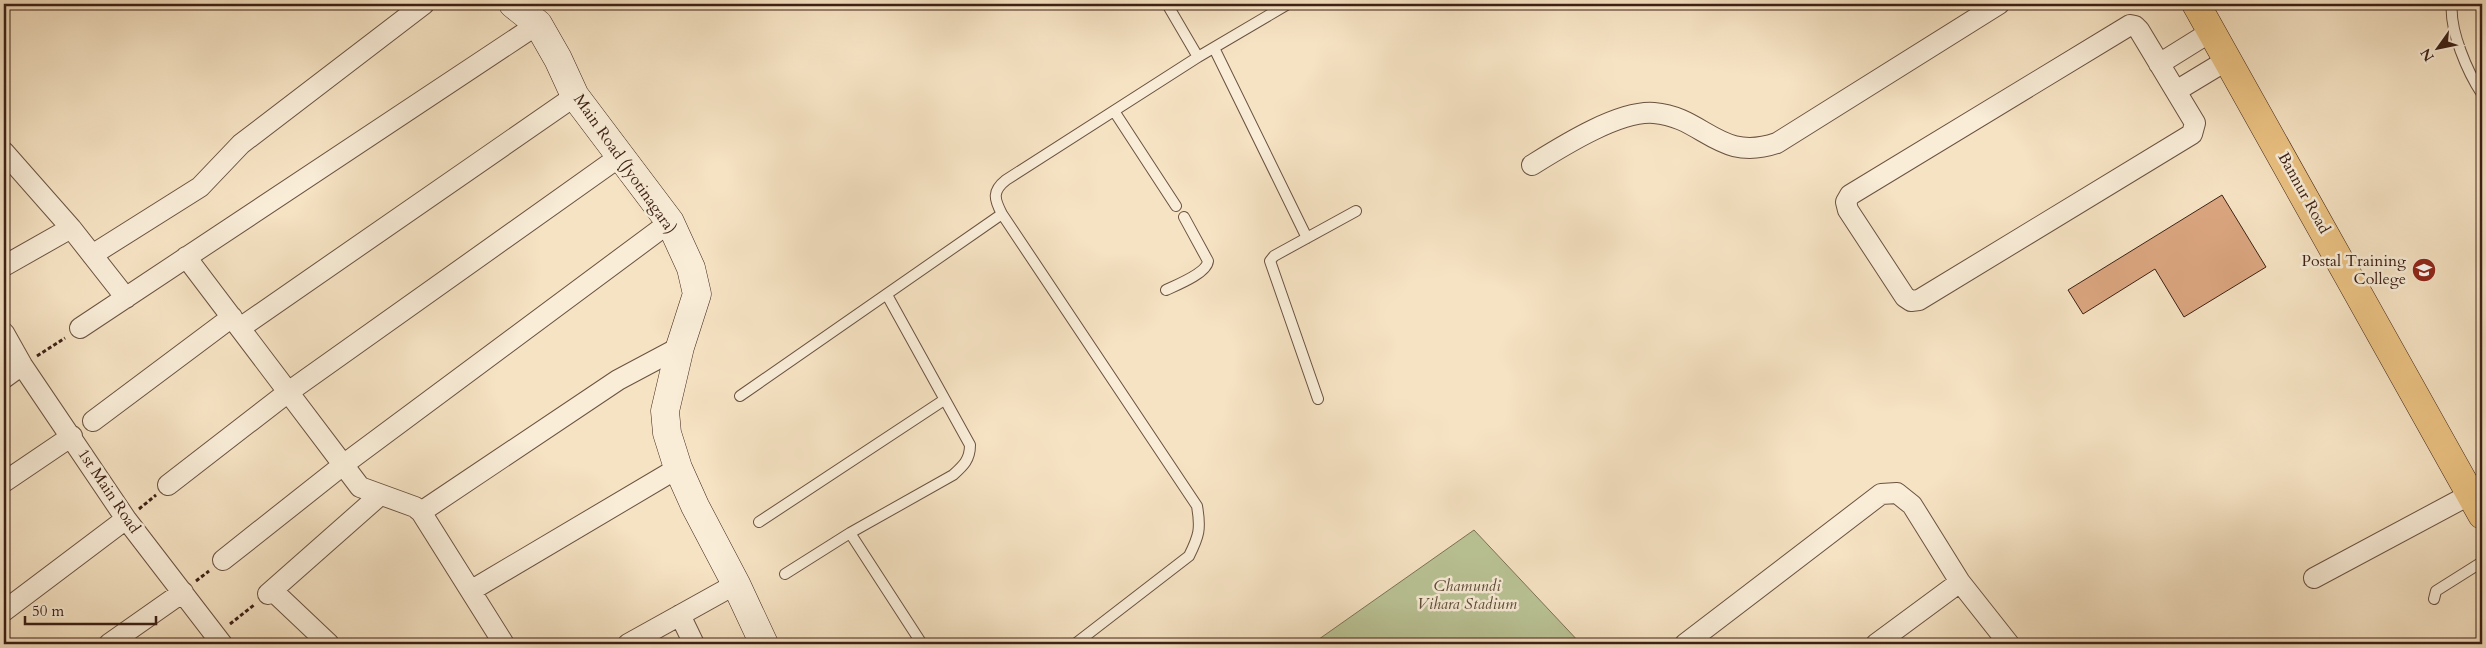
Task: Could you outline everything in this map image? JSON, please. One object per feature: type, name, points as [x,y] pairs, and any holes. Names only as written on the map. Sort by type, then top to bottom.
[{"type":"main road","name":"Bannur Road","points":[[2196,4],[2229,59],[2477,504]]},
{"type":"street","points":[[92,255],[200,187],[241,144],[424,4]]},
{"type":"street","name":"Main Road (Jyotinagara)","points":[[513,4],[538,24],[558,59],[575,96],[670,222],[690,268],[697,294],[680,347],[665,411],[665,422],[678,468],[764,644]]},
{"type":"street","points":[[1532,165],[1578,137],[1634,115],[1654,113],[1677,118],[1737,148],[1759,149],[1777,143],[2000,4]]},
{"type":"street","points":[[80,328],[538,24]]},
{"type":"street","points":[[2130,25],[2135,26],[2138,30],[2159,64],[2195,123],[2192,134],[1919,300],[1911,301],[1899,292],[1848,210],[1846,202],[1850,195],[2130,25]]},
{"type":"street","points":[[2159,64],[2212,30]]},
{"type":"street","points":[[2176,92],[2229,59]]},
{"type":"street","points":[[93,421],[236,322],[575,96]]},
{"type":"street","points":[[4,152],[71,228],[126,298]]},
{"type":"street","points":[[168,485],[287,392],[622,156]]},
{"type":"street","points":[[223,560],[342,465],[670,222]]},
{"type":"street","points":[[4,266],[71,228]]},
{"type":"street","points":[[186,257],[360,487],[379,496],[407,504],[421,512],[472,590],[504,644]]},
{"type":"street","name":"1st Main Road","points":[[4,333],[22,366],[72,436],[126,519],[218,640]]},
{"type":"street","points":[[421,512],[618,380],[680,347]]},
{"type":"street","points":[[4,378],[22,366]]},
{"type":"street","points":[[4,482],[72,436]]},
{"type":"street","points":[[472,590],[678,468]]},
{"type":"street","points":[[1685,644],[1881,494],[1896,493],[1912,506],[1960,582],[2009,644]]},
{"type":"street","points":[[329,644],[270,593],[379,496]]},
{"type":"street","points":[[2314,578],[2477,504]]},
{"type":"street","points":[[4,611],[126,519]]},
{"type":"street","points":[[1876,644],[1960,582]]},
{"type":"street","points":[[628,644],[736,584]]},
{"type":"street","points":[[109,644],[183,592]]},
{"type":"street","points":[[680,615],[694,644]]},
{"type":"lane","points":[[1167,4],[1198,57]]},
{"type":"lane","points":[[1075,644],[1189,556],[1198,540],[1201,525],[1197,506],[1002,214],[994,200],[998,186],[1198,57],[1288,4]]},
{"type":"lane","points":[[2452,4],[2453,24],[2472,79],[2482,94]]},
{"type":"lane","points":[[1214,48],[1307,238]]},
{"type":"lane","points":[[1114,111],[1176,206]]},
{"type":"lane","points":[[1318,399],[1270,265],[1274,256],[1356,211]]},
{"type":"lane","points":[[740,396],[1002,214]]},
{"type":"lane","points":[[1166,290],[1202,271],[1208,261],[1184,217]]},
{"type":"lane","points":[[785,574],[850,533],[953,475],[965,464],[970,455],[970,445],[886,296]]},
{"type":"lane","points":[[759,522],[944,400]]},
{"type":"lane","points":[[850,533],[922,644]]},
{"type":"lane","points":[[2434,599],[2436,591],[2482,562]]},
{"type":"path","points":[[22,366],[80,328]]},
{"type":"path","points":[[126,519],[168,485]]},
{"type":"path","points":[[183,592],[223,560]]},
{"type":"path","points":[[218,640],[270,593]]},
{"type":"green space","name":"Chamundi Vihara Stadium","points":[[1474,530],[1581,644],[1312,644]]},
{"type":"building","points":[[2222,195],[2266,267],[2184,317],[2155,269],[2083,314],[2068,290]]},
{"type":"place","name":"Postal Training College","points":[[2424,270]]}]
